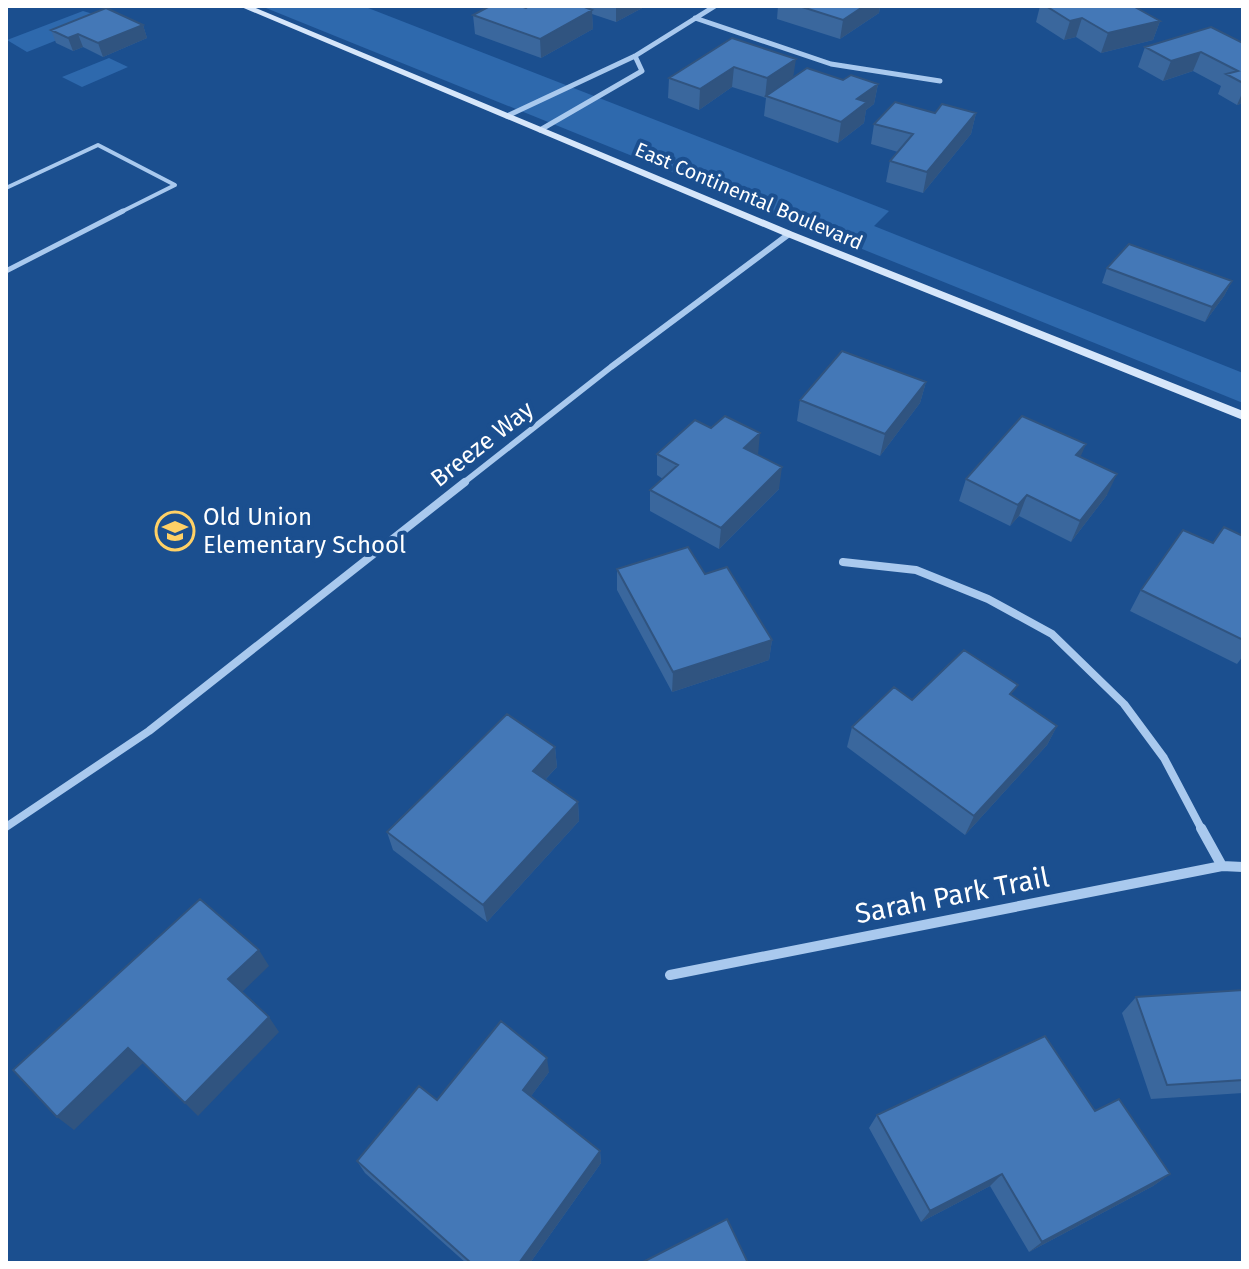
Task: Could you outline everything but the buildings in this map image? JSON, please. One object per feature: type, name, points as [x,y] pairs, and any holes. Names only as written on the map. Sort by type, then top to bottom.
[{"type":"main road","name":"East Continental Boulevard","points":[[243,6],[789,234],[1243,416]]},
{"type":"street","points":[[507,116],[635,56],[715,6]]},
{"type":"street","points":[[695,18],[831,64],[940,81]]},
{"type":"street","points":[[540,130],[642,71],[635,56]]},
{"type":"street","name":"Breeze Way","points":[[6,827],[149,731],[611,367],[789,234]]},
{"type":"street","points":[[843,562],[916,570],[988,599],[1052,634],[1124,704],[1164,758],[1222,866]]},
{"type":"street","name":"Sarah Park Trail","points":[[670,975],[1222,866],[1243,867]]},
{"type":"lane","points":[[6,188],[98,145],[175,185],[6,271]]},
{"type":"shaded area","points":[[261,6],[363,6],[889,211],[874,226],[1243,373],[1243,403]]},
{"type":"shaded area","points":[[83,11],[110,19],[27,52],[7,40]]},
{"type":"shaded area","points":[[109,58],[128,67],[82,87],[62,77]]},
{"type":"place","name":"Old Union Elementary School","points":[[175,531]]}]
